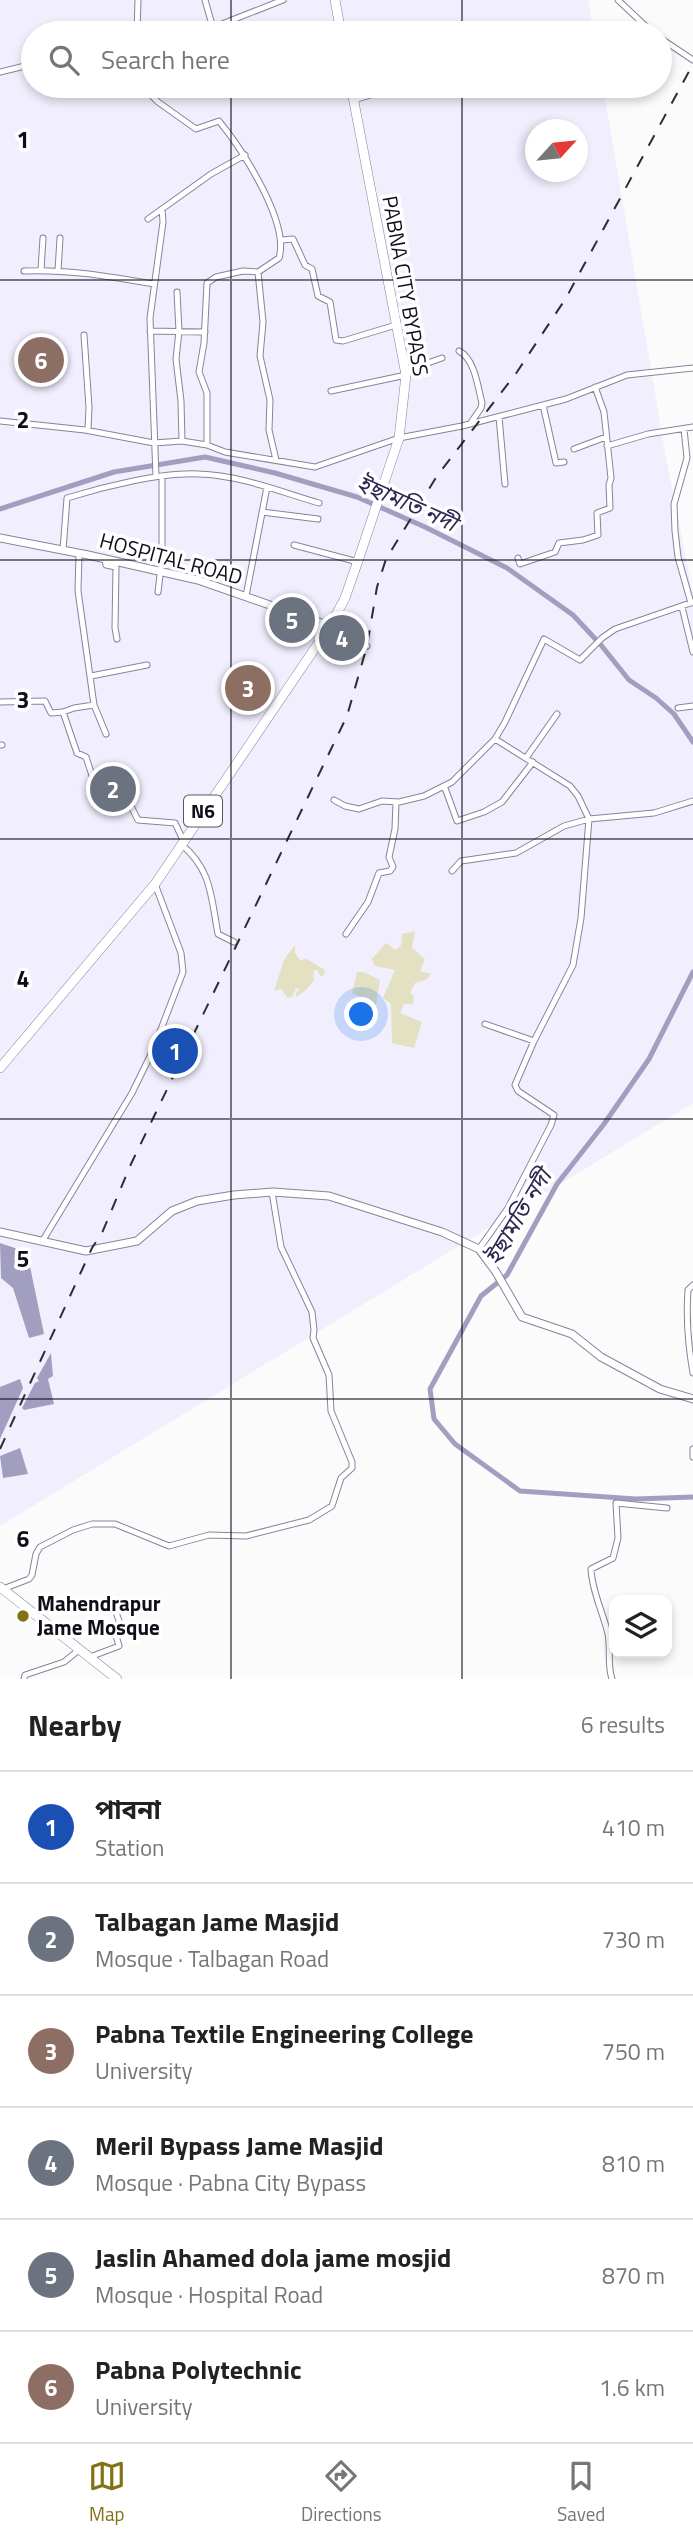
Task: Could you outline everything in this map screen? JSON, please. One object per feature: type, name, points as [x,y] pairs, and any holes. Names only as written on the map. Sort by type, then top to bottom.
[{"type":"highway","points":[[335,0],[339,21]]},
{"type":"highway","name":"PABNA CITY BYPASS","points":[[354,100],[405,373],[399,438],[358,562]]},
{"type":"highway","name":"N6","points":[[0,1068],[155,884],[330,626],[345,598],[358,562]]},
{"type":"highway","points":[[1,1588],[117,1679]]},
{"type":"main road","name":"HOSPITAL ROAD","points":[[0,538],[160,571],[246,596],[330,626]]},
{"type":"main road","points":[[0,1232],[86,1251],[137,1241],[172,1211],[184,1205],[234,1195],[272,1192],[329,1196],[443,1232],[479,1249],[522,1317],[572,1334],[601,1357],[660,1390],[693,1399]]},
{"type":"street","points":[[137,21],[138,0]]},
{"type":"street","points":[[205,0],[211,21]]},
{"type":"street","points":[[230,21],[283,0]]},
{"type":"street","points":[[618,0],[640,21]]},
{"type":"street","points":[[672,46],[693,60]]},
{"type":"street","points":[[0,72],[21,67]]},
{"type":"street","points":[[154,98],[196,129],[219,121],[245,155],[268,202],[282,240],[279,258],[258,272],[243,271],[208,281],[199,372],[207,393],[206,445]]},
{"type":"street","points":[[354,100],[360,98]]},
{"type":"street","points":[[148,219],[211,174],[245,155]]},
{"type":"street","points":[[158,592],[163,506],[154,443],[150,331],[163,222],[162,209]]},
{"type":"street","points":[[58,271],[60,238]]},
{"type":"street","points":[[41,270],[43,239]]},
{"type":"street","points":[[282,240],[293,239],[306,266],[312,268],[318,296],[330,302],[336,340],[343,341],[396,325]]},
{"type":"street","points":[[24,271],[93,273],[154,284]]},
{"type":"street","points":[[258,272],[263,322],[260,356],[270,400],[269,430],[276,460]]},
{"type":"street","points":[[177,292],[179,331],[176,359],[182,441]]},
{"type":"street","points":[[150,331],[205,332]]},
{"type":"street","points":[[84,335],[88,430]]},
{"type":"street","points":[[459,351],[465,354],[469,361],[482,403],[470,424]]},
{"type":"street","points":[[331,391],[405,373],[442,358]]},
{"type":"street","points":[[0,421],[88,430],[154,443],[182,441],[225,452],[315,467],[399,438],[470,424],[544,405],[627,375],[693,368]]},
{"type":"street","points":[[517,558],[520,564],[555,552],[559,543],[597,537],[597,513],[611,506],[608,485],[611,478],[604,412],[595,387]]},
{"type":"street","points":[[544,405],[556,463],[564,462]]},
{"type":"street","points":[[499,417],[505,484]]},
{"type":"street","points":[[607,446],[648,434],[693,427]]},
{"type":"street","points":[[334,800],[359,809],[386,801],[396,802],[424,796],[444,788],[495,739],[506,722],[544,639],[580,660],[602,638],[624,625],[692,602],[678,557],[675,531],[674,503],[687,458],[684,429]]},
{"type":"street","points":[[574,449],[606,437]]},
{"type":"street","points":[[63,550],[67,498],[158,475],[198,474],[267,487],[319,503]]},
{"type":"street","points":[[246,596],[267,487]]},
{"type":"street","points":[[262,512],[318,519]]},
{"type":"street","points":[[294,545],[358,562]]},
{"type":"street","points":[[79,554],[78,591],[94,705],[106,734]]},
{"type":"street","points":[[105,559],[106,565],[116,567],[117,639]]},
{"type":"street","points":[[682,607],[693,652]]},
{"type":"street","points":[[330,626],[367,646]]},
{"type":"street","points":[[91,676],[147,665]]},
{"type":"street","points":[[0,702],[45,701],[51,713],[94,705]]},
{"type":"street","points":[[678,708],[693,706]]},
{"type":"street","points":[[63,712],[75,749],[86,757],[96,788],[117,781],[138,820],[175,823],[182,842],[202,867],[214,908],[218,934],[234,942]]},
{"type":"street","points":[[526,758],[558,714]]},
{"type":"street","points":[[479,1249],[508,1208],[554,1115],[518,1091],[515,1085],[573,965],[581,918],[589,819],[570,786],[495,739]]},
{"type":"street","points":[[444,788],[457,821],[484,812],[502,802],[533,762]]},
{"type":"street","points":[[452,872],[461,861],[516,853],[564,826],[589,819],[654,813],[693,801]]},
{"type":"street","points":[[346,934],[368,902],[379,873],[390,871],[393,867],[389,857],[395,829],[396,802]]},
{"type":"street","points":[[43,1240],[132,1093],[153,1050],[183,972],[181,953],[155,884]]},
{"type":"street","points":[[485,1024],[534,1041]]},
{"type":"street","points":[[1,1588],[29,1579],[40,1547],[73,1530],[92,1524],[115,1524],[163,1545],[174,1545],[209,1535],[246,1536],[304,1522],[321,1515],[332,1506],[341,1478],[352,1468],[352,1462],[331,1411],[328,1371],[313,1338],[312,1312],[281,1247],[272,1192]]},
{"type":"street","points":[[693,1285],[688,1290],[687,1325],[693,1373]]},
{"type":"street","points":[[693,1449],[693,1457]]},
{"type":"street","points":[[612,1679],[608,1660],[608,1633],[599,1608],[591,1569],[613,1558],[618,1538],[616,1503],[667,1508]]},
{"type":"street","points":[[90,1657],[119,1646],[115,1632],[121,1627],[117,1615]]},
{"type":"street","points":[[24,1679],[25,1675],[64,1662],[80,1649]]},
{"type":"shaded area","points":[[0,0],[588,0],[592,21],[21,21],[21,98],[605,98],[665,452],[693,595],[693,1103],[0,1526]]},
{"type":"shaded area","points":[[415,931],[412,948],[425,959],[420,971],[431,974],[426,980],[415,983],[410,993],[414,996],[413,1004],[404,1004],[400,1013],[422,1022],[414,1048],[392,1043],[391,1004],[383,998],[395,970],[375,966],[372,959],[386,943],[396,950],[401,945],[402,934]]},
{"type":"shaded area","points":[[295,945],[295,953],[300,960],[307,959],[325,970],[321,977],[317,970],[314,970],[315,979],[306,990],[296,997],[300,989],[296,988],[293,996],[288,998],[281,989],[274,991],[284,960]]},
{"type":"shaded area","points":[[357,972],[380,980],[373,1022],[356,1020],[360,997],[352,993]]},
{"type":"shaded area","points":[[0,1243],[27,1252],[44,1334],[29,1338],[13,1288],[1,1278]]},
{"type":"shaded area","points":[[51,1353],[53,1376],[48,1379],[54,1404],[24,1410],[22,1408],[35,1383],[39,1381],[37,1378]]},
{"type":"shaded area","points":[[20,1379],[23,1388],[0,1439],[0,1387]]},
{"type":"shaded area","points":[[20,1448],[28,1474],[3,1478],[0,1456]]},
{"type":"waterway","name":"ইছামতি নদী","points":[[0,509],[114,472],[205,457],[275,473],[357,497],[507,568],[573,615],[629,680],[674,714],[693,742]]},
{"type":"waterway","name":"ইছামতি নদী","points":[[693,972],[649,1059],[604,1124],[557,1184],[507,1275],[481,1296],[430,1389],[434,1419],[455,1444],[520,1491],[636,1499],[693,1497]]},
{"type":"railway","points":[[0,1449],[92,1248],[102,1233],[131,1164],[347,716],[367,646],[377,587],[386,559],[437,476],[517,372],[566,298],[693,64]]},
{"type":"place","name":"Pabna Polytechnic","points":[[41,360]]},
{"type":"place","name":"Jaslin Ahamed dola jame mosjid","points":[[292,620]]},
{"type":"place","name":"Meril Bypass Jame Masjid","points":[[342,638]]},
{"type":"place","name":"Pabna Textile Engineering College","points":[[248,688]]},
{"type":"place","name":"Talbagan Jame Masjid","points":[[113,789]]},
{"type":"place","name":"পাবনা","points":[[175,1051]]},
{"type":"place","name":"Mahendrapur Jame Mosque","points":[[23,1616]]}]
